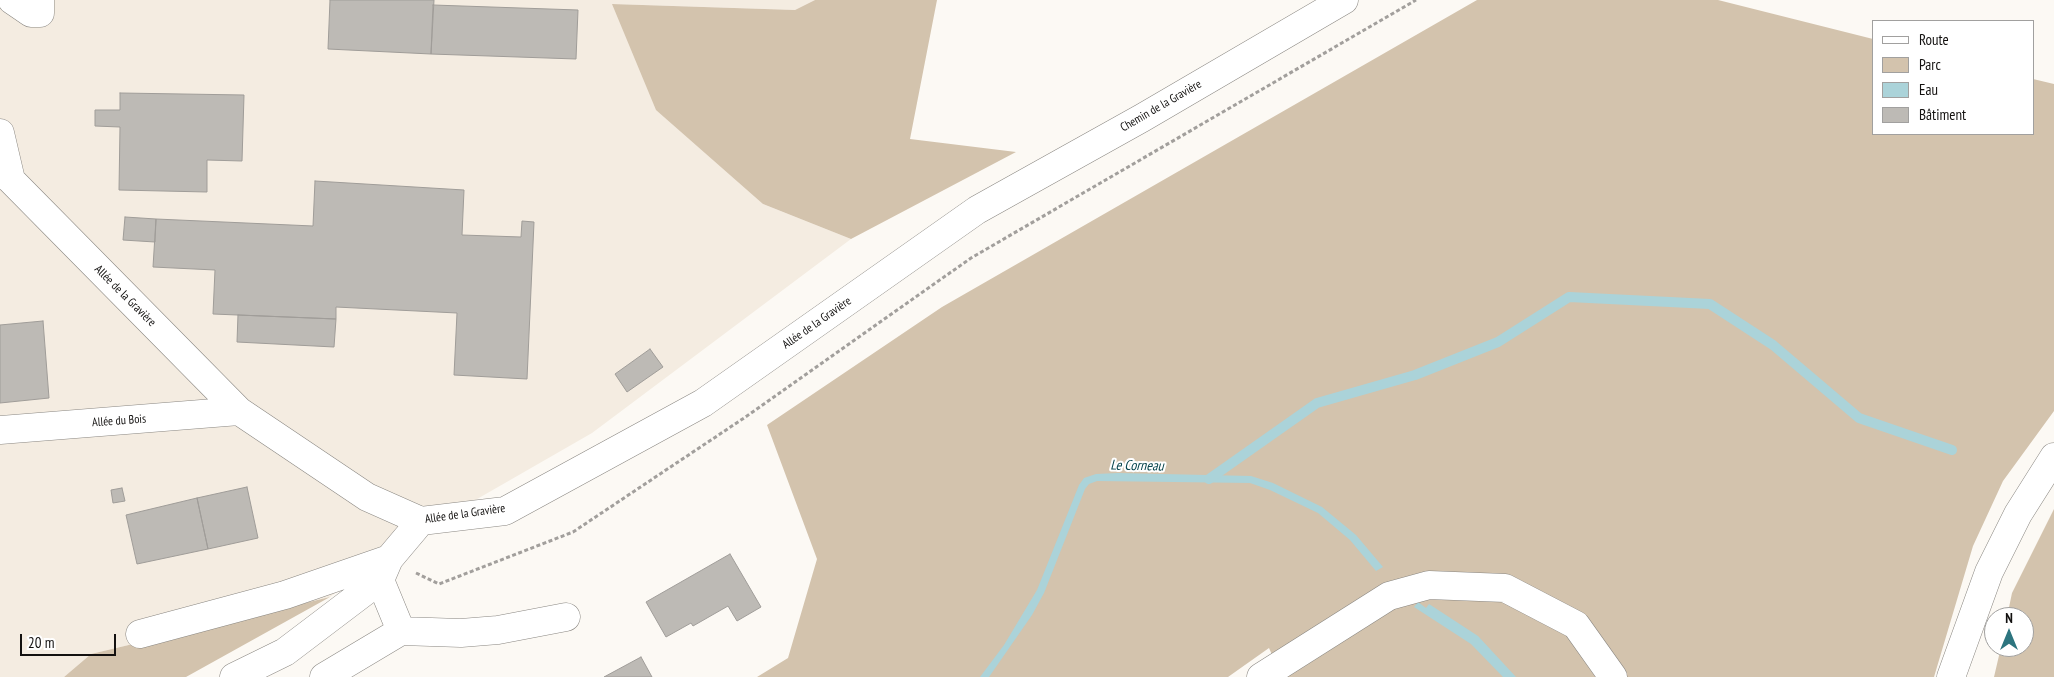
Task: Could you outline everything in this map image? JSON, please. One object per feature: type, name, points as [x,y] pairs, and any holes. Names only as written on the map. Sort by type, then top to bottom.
[{"type":"street","points":[[12,0],[31,12],[40,13],[40,0]]},
{"type":"street","name":"Chemin de la Gravière","points":[[977,210],[1142,118],[1344,0]]},
{"type":"street","name":"Allée de la Gravière","points":[[0,132],[11,180],[239,411],[367,497],[421,521],[505,511],[703,403],[977,210]]},
{"type":"street","name":"Allée du Bois","points":[[0,430],[239,411]]},
{"type":"street","points":[[1951,677],[1989,572],[2018,514],[2054,457]]},
{"type":"street","points":[[234,677],[285,652],[384,569],[421,521]]},
{"type":"street","points":[[384,569],[401,631]]},
{"type":"street","points":[[140,634],[384,569]]},
{"type":"street","points":[[1261,677],[1389,596],[1429,585],[1505,588],[1576,625],[1613,677]]},
{"type":"street","points":[[324,677],[401,631],[461,633],[498,630],[566,617]]},
{"type":"path","points":[[384,569],[439,584],[573,532],[744,418],[971,258],[1416,0]]},
{"type":"shaded area","points":[[0,0],[815,0],[795,10],[613,4],[763,204],[851,239],[592,433],[411,537],[330,597],[91,654],[64,677],[0,677]]},
{"type":"green space","points":[[815,0],[937,0],[910,139],[1016,152],[851,239],[763,204],[656,110],[612,4],[795,10]]},
{"type":"green space","points":[[1477,0],[1718,0],[1872,39],[1872,135],[2034,135],[2034,79],[2054,84],[2054,411],[2003,481],[1973,546],[1934,677],[1282,677],[1269,648],[1228,677],[757,677],[788,658],[817,559],[767,425],[942,307]]},
{"type":"green space","points":[[2054,509],[2054,677],[1994,677],[1999,657],[2034,657],[2034,607],[2009,607],[2012,593]]},
{"type":"green space","points":[[330,597],[186,677],[64,677],[91,654]]},
{"type":"water","points":[[1096,474],[1251,476],[1273,483],[1322,507],[1356,535],[1383,567],[1376,571],[1350,540],[1318,513],[1270,490],[1250,483],[1097,481],[1089,484],[1085,489],[1044,593],[1032,615],[989,677],[980,677],[1004,645],[1037,590],[1079,485],[1084,478]]},
{"type":"water","points":[[1418,602],[1426,608],[1429,604],[1478,636],[1516,677],[1503,677],[1471,644],[1414,607]]},
{"type":"building","points":[[330,0],[434,0],[431,54],[328,49]]},
{"type":"building","points":[[433,5],[578,10],[576,59],[431,54]]},
{"type":"building","points":[[120,93],[244,95],[242,161],[207,160],[207,192],[119,190],[120,127],[95,126],[95,110],[120,110]]},
{"type":"building","points":[[315,181],[464,190],[462,235],[521,237],[522,221],[534,222],[527,379],[454,375],[457,313],[336,307],[336,319],[213,314],[215,270],[153,267],[156,219],[313,226]]},
{"type":"building","points":[[125,217],[156,219],[155,242],[123,240]]},
{"type":"building","points":[[238,315],[336,319],[334,347],[237,342]]},
{"type":"building","points":[[43,321],[49,398],[0,403],[0,325]]},
{"type":"building","points":[[650,349],[663,367],[627,392],[615,374]]},
{"type":"building","points":[[247,487],[258,538],[208,549],[197,498]]},
{"type":"building","points":[[122,488],[125,501],[113,503],[111,490]]},
{"type":"building","points":[[197,498],[208,549],[137,564],[126,515]]},
{"type":"building","points":[[730,554],[761,607],[737,621],[728,606],[693,626],[691,623],[666,637],[646,602]]},
{"type":"building","points":[[641,657],[652,677],[604,677]]},
{"type":"waterway","points":[[1209,479],[1317,403],[1415,375],[1498,342],[1569,297],[1710,304],[1773,345],[1859,418],[1952,450]]},
{"type":"water label","name":"Le Corneau","points":[[1137,466]]}]
